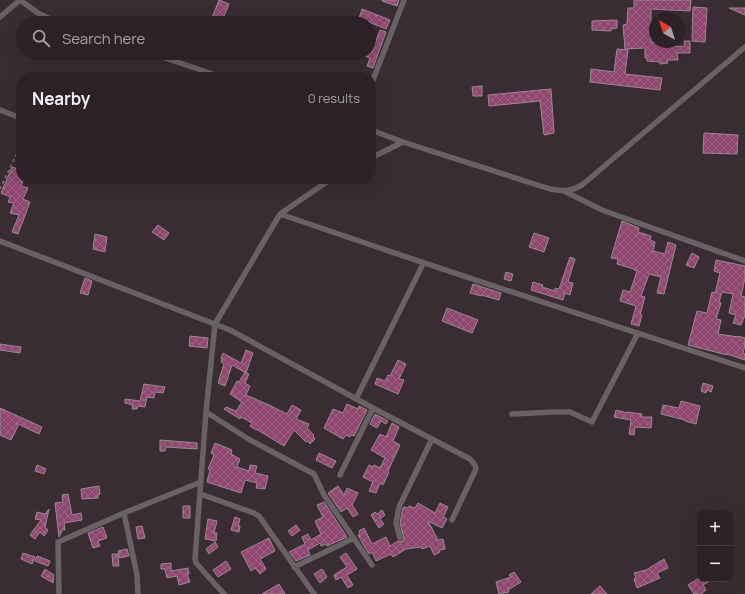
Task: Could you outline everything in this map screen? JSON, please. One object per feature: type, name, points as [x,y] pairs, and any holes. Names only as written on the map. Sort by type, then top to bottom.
[{"type":"street","points":[[0,18],[20,0],[44,16]]},
{"type":"street","points":[[376,72],[404,0]]},
{"type":"street","points":[[376,132],[550,189],[564,191],[573,190],[582,185],[745,47]]},
{"type":"street","points":[[171,60],[206,72]]},
{"type":"street","points":[[0,110],[16,116]]},
{"type":"street","points":[[376,156],[403,142]]},
{"type":"street","points":[[224,594],[196,563],[195,558],[206,412],[215,324],[280,214],[324,184]]},
{"type":"street","points":[[564,191],[602,210],[745,261]]},
{"type":"street","points":[[280,214],[423,264],[745,368]]},
{"type":"street","points":[[0,241],[230,330],[470,459],[475,465],[476,470],[452,520]]},
{"type":"street","points":[[356,399],[423,264]]},
{"type":"street","points":[[512,414],[570,412],[592,422],[638,333]]},
{"type":"street","points":[[340,475],[373,408]]},
{"type":"street","points":[[206,412],[250,440],[314,474],[324,495],[372,565]]},
{"type":"street","points":[[400,538],[396,523],[399,507],[432,439]]},
{"type":"street","points":[[58,594],[58,542],[124,513],[201,482]]},
{"type":"street","points":[[200,494],[259,516],[314,594]]},
{"type":"street","points":[[124,513],[136,575],[138,594]]},
{"type":"street","points":[[294,567],[354,538]]},
{"type":"path","points":[[0,189],[16,155]]},
{"type":"building","points":[[219,0],[229,4],[224,16],[213,16]]},
{"type":"building","points":[[382,0],[399,0],[397,6]]},
{"type":"building","points":[[634,0],[691,0],[690,11],[651,9],[651,12],[649,12],[649,48],[685,48],[685,41],[690,41],[690,53],[677,53],[678,60],[667,60],[668,63],[660,64],[660,62],[647,61],[647,58],[645,58],[645,48],[625,49],[623,25],[627,24],[628,8],[634,8]]},
{"type":"building","points":[[693,7],[707,8],[705,42],[692,41]]},
{"type":"building","points":[[729,8],[745,8],[745,15]]},
{"type":"building","points":[[362,9],[390,20],[386,29],[376,25],[376,16],[360,16]]},
{"type":"building","points":[[617,20],[617,28],[611,29],[611,31],[592,30],[592,21]]},
{"type":"building","points":[[380,30],[386,32],[376,60],[376,41]]},
{"type":"building","points":[[617,49],[628,50],[625,74],[662,78],[660,90],[590,82],[591,69],[614,72]]},
{"type":"building","points":[[369,60],[376,60],[373,68],[367,66]]},
{"type":"building","points":[[482,86],[482,96],[473,96],[472,87]]},
{"type":"building","points":[[551,89],[554,133],[544,135],[540,101],[489,106],[488,95]]},
{"type":"building","points":[[704,133],[738,135],[737,154],[703,153]]},
{"type":"building","points":[[12,167],[16,168],[16,184],[22,184],[21,186],[28,188],[23,199],[30,202],[18,234],[12,232],[19,215],[10,213],[14,203],[8,202],[10,197],[1,193]]},
{"type":"building","points":[[622,221],[639,228],[638,232],[651,236],[650,240],[655,242],[653,251],[665,254],[668,242],[676,245],[664,294],[657,293],[661,277],[649,274],[641,296],[645,297],[640,315],[642,315],[639,326],[631,324],[636,306],[620,301],[623,290],[630,292],[637,271],[617,264],[618,259],[611,258]]},
{"type":"building","points":[[158,225],[169,233],[164,240],[152,232]]},
{"type":"building","points":[[534,233],[549,238],[544,252],[529,247]]},
{"type":"building","points":[[95,234],[107,237],[105,252],[93,249]]},
{"type":"building","points":[[692,253],[699,257],[694,268],[686,265]]},
{"type":"building","points":[[570,257],[575,259],[568,282],[573,283],[570,295],[565,293],[563,300],[531,290],[533,282],[543,285],[542,287],[555,291],[555,288],[559,289]]},
{"type":"building","points":[[716,260],[745,266],[745,278],[741,296],[745,297],[745,317],[741,325],[733,323],[736,315],[729,313],[733,294],[722,292],[719,302],[721,303],[716,319],[721,320],[718,334],[745,338],[743,353],[745,354],[745,360],[688,345],[697,311],[707,313],[712,292],[715,293],[720,273],[714,271]]},
{"type":"building","points":[[506,272],[513,274],[511,281],[504,279]]},
{"type":"building","points":[[85,278],[92,281],[88,295],[80,293]]},
{"type":"building","points":[[473,284],[501,293],[499,300],[470,293]]},
{"type":"building","points":[[447,308],[478,320],[472,333],[442,321]]},
{"type":"building","points":[[190,336],[208,338],[207,348],[189,346]]},
{"type":"building","points":[[0,344],[21,347],[20,353],[0,350]]},
{"type":"building","points":[[246,350],[253,353],[246,373],[232,365],[225,386],[218,383],[224,364],[221,362],[223,353],[241,363]]},
{"type":"building","points":[[398,360],[406,364],[399,379],[404,380],[398,394],[375,384],[377,378],[385,381],[388,375],[390,376]]},
{"type":"building","points":[[245,372],[249,374],[245,383],[250,386],[246,395],[287,414],[292,405],[301,410],[296,419],[309,424],[307,428],[314,435],[313,436],[315,439],[310,444],[294,430],[284,446],[250,426],[252,423],[241,417],[240,419],[224,409],[226,407],[236,411],[242,402],[230,394],[237,381],[239,382]]},
{"type":"building","points":[[703,383],[713,386],[711,392],[707,390],[706,393],[701,391]]},
{"type":"building","points":[[144,384],[165,387],[163,393],[155,392],[154,398],[147,397],[145,407],[138,406],[137,409],[132,409],[133,405],[125,403],[125,399],[140,401]]},
{"type":"building","points":[[681,401],[700,406],[696,424],[661,414],[663,405],[679,408]]},
{"type":"building","points":[[347,404],[358,409],[359,406],[367,410],[354,436],[351,435],[350,437],[346,435],[343,439],[324,428],[333,409],[343,413]]},
{"type":"building","points":[[0,408],[42,427],[39,434],[16,423],[18,426],[11,440],[0,435]]},
{"type":"building","points":[[616,410],[627,413],[642,414],[641,417],[652,417],[651,428],[635,427],[634,435],[629,434],[631,420],[614,417]]},
{"type":"building","points":[[375,414],[388,421],[386,424],[381,421],[377,428],[370,424]]},
{"type":"building","points":[[392,423],[399,427],[393,441],[400,445],[383,485],[380,483],[376,493],[369,491],[373,482],[363,477],[369,465],[373,467],[374,465],[380,468],[385,458],[371,450],[380,434],[386,437]]},
{"type":"building","points":[[160,440],[197,443],[197,449],[166,447],[165,451],[160,451]]},
{"type":"building","points":[[215,443],[232,450],[231,454],[240,459],[237,467],[249,471],[250,465],[257,466],[255,473],[268,476],[265,489],[256,488],[257,483],[245,480],[241,493],[207,482],[210,470],[208,469],[214,455],[211,453]]},
{"type":"building","points":[[319,453],[336,461],[332,468],[316,460]]},
{"type":"building","points":[[37,465],[46,469],[44,474],[35,471]]},
{"type":"building","points":[[99,486],[100,494],[98,495],[98,498],[82,499],[81,489]]},
{"type":"building","points":[[338,486],[344,495],[347,488],[358,493],[352,505],[358,514],[353,517],[347,508],[341,512],[328,493]]},
{"type":"building","points":[[68,494],[72,515],[81,513],[82,520],[64,523],[65,530],[63,529],[59,537],[55,503],[63,502],[62,495]]},
{"type":"building","points":[[324,502],[347,537],[327,546],[326,544],[321,546],[320,543],[308,550],[310,555],[296,561],[289,552],[305,544],[302,537],[308,534],[311,540],[321,534],[315,521],[323,517],[317,505]]},
{"type":"building","points":[[418,503],[435,513],[440,503],[448,507],[443,517],[447,519],[442,528],[428,521],[438,540],[443,539],[445,549],[439,550],[440,552],[434,555],[430,546],[422,549],[421,547],[406,549],[393,557],[391,554],[376,561],[372,552],[369,554],[363,544],[358,535],[360,534],[359,531],[364,528],[372,544],[386,537],[390,546],[398,541],[401,542],[404,539],[400,523],[403,508],[408,508],[409,506],[415,508]]},
{"type":"building","points":[[183,506],[190,506],[190,518],[183,518]]},
{"type":"building","points":[[49,509],[45,527],[48,530],[44,536],[40,532],[35,539],[30,535],[41,520],[35,519],[37,512],[45,514]]},
{"type":"building","points":[[382,510],[385,515],[380,519],[384,524],[379,528],[371,515],[375,512],[377,514]]},
{"type":"building","points":[[235,517],[240,519],[238,526],[240,526],[239,532],[231,530]]},
{"type":"building","points":[[208,519],[217,521],[214,533],[217,533],[216,541],[205,539]]},
{"type":"building","points":[[296,525],[300,530],[292,536],[288,531]]},
{"type":"building","points":[[142,526],[145,538],[138,539],[136,527]]},
{"type":"building","points":[[103,527],[107,538],[98,541],[100,546],[93,548],[88,533]]},
{"type":"building","points":[[269,538],[275,551],[260,559],[266,569],[260,574],[255,568],[251,571],[241,552]]},
{"type":"building","points":[[215,542],[218,547],[209,554],[206,549]]},
{"type":"building","points":[[127,549],[129,556],[120,558],[118,551]]},
{"type":"building","points":[[23,553],[35,557],[32,564],[21,559]]},
{"type":"building","points":[[346,553],[357,569],[347,575],[353,585],[348,588],[341,577],[336,580],[334,575],[347,567],[340,557]]},
{"type":"building","points":[[112,554],[118,554],[119,566],[113,566]]},
{"type":"building","points":[[37,556],[50,561],[48,566],[35,561]]},
{"type":"building","points":[[664,559],[668,568],[657,573],[660,578],[637,588],[634,573],[646,570]]},
{"type":"building","points":[[226,561],[231,569],[218,577],[213,570]]},
{"type":"building","points":[[171,563],[171,571],[188,568],[189,574],[187,574],[190,582],[179,585],[177,576],[167,578],[165,569],[161,569],[161,564]]},
{"type":"building","points":[[45,569],[54,575],[53,583],[41,576]]},
{"type":"building","points":[[322,569],[327,577],[320,583],[314,574]]},
{"type":"building","points":[[514,572],[521,582],[508,590],[509,592],[499,594],[496,582],[511,577],[509,575]]},
{"type":"building","points":[[697,579],[697,582],[708,582],[703,585],[706,590],[701,594],[694,594],[688,585]]},
{"type":"building","points":[[279,584],[285,594],[262,594]]},
{"type":"building","points":[[600,586],[607,594],[591,594]]}]
